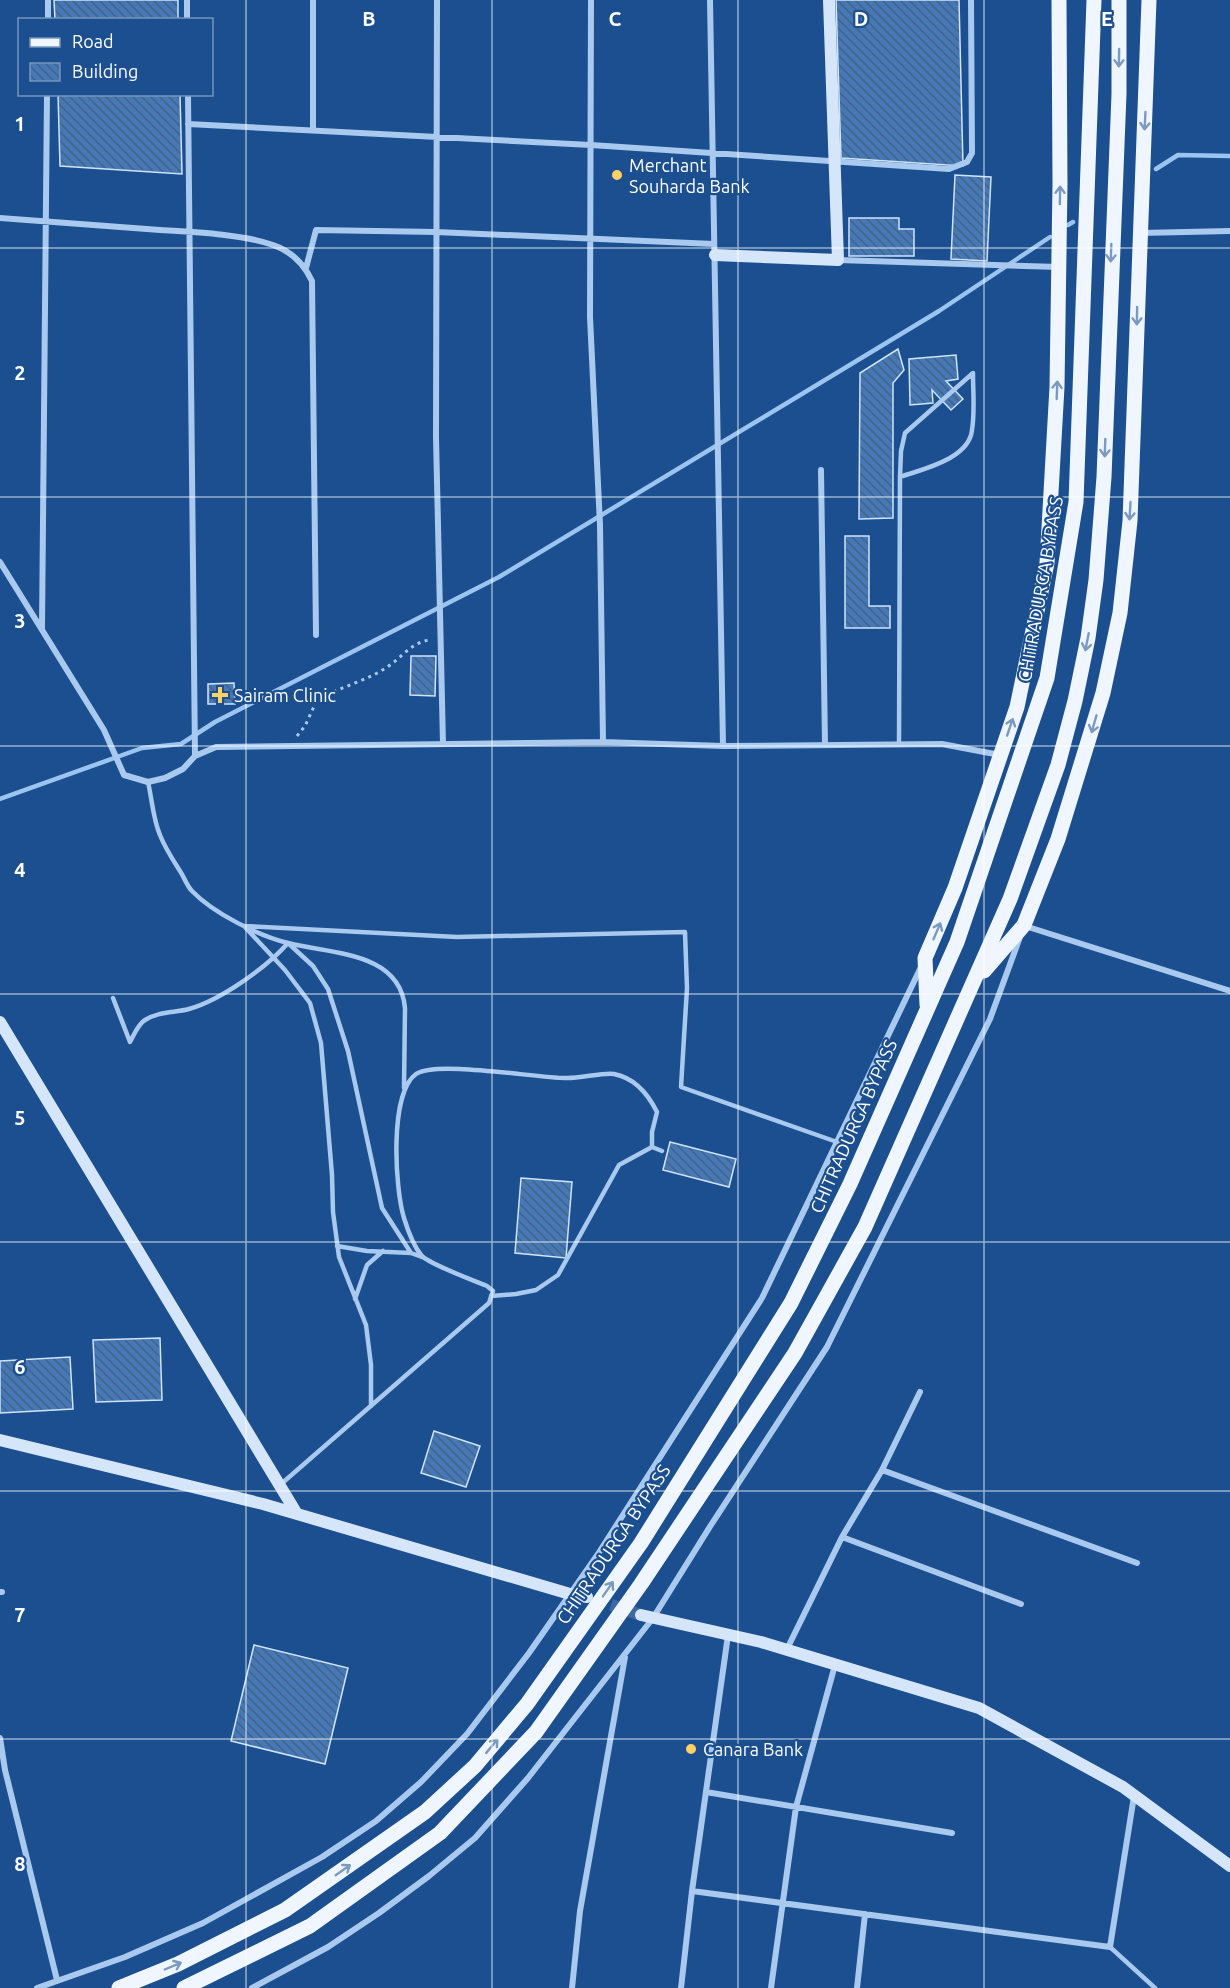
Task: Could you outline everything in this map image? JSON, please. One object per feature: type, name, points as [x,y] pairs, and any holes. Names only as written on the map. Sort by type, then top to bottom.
[{"type":"main road","points":[[715,250],[838,260],[833,161],[830,0]]},
{"type":"main road","points":[[927,1008],[925,958],[955,888],[1017,707],[1047,563],[1057,387],[1059,0]]},
{"type":"main road","name":"CHITRADURGA BYPASS","points":[[119,1988],[178,1964],[285,1910],[424,1812],[475,1766],[527,1704],[641,1543],[791,1304],[850,1184],[957,942],[1047,678],[1076,501],[1094,0]]},
{"type":"main road","points":[[184,1988],[310,1926],[440,1833],[536,1732],[641,1584],[795,1353],[866,1227],[1010,899],[1058,765],[1075,702],[1088,638],[1096,580],[1104,477],[1111,248],[1119,93],[1119,0]]},
{"type":"main road","points":[[974,982],[1024,925],[1058,839],[1080,771],[1103,693],[1120,613],[1130,521],[1149,0]]},
{"type":"main road","points":[[0,1022],[297,1514]]},
{"type":"main road","points":[[0,1440],[297,1514],[587,1597]]},
{"type":"main road","points":[[647,1617],[787,1650],[979,1708],[1123,1788],[1230,1866]]},
{"type":"street","points":[[48,0],[48,18]]},
{"type":"street","points":[[187,0],[188,18]]},
{"type":"street","points":[[313,0],[313,130]]},
{"type":"street","points":[[437,0],[436,437],[443,744]]},
{"type":"street","points":[[591,0],[590,317],[600,525],[603,742]]},
{"type":"street","points":[[710,0],[723,746]]},
{"type":"street","points":[[189,124],[591,145],[949,169],[967,162],[972,153],[971,0]]},
{"type":"street","points":[[42,630],[47,96]]},
{"type":"street","points":[[188,96],[195,756]]},
{"type":"street","points":[[0,218],[190,232],[273,245],[290,253],[306,268],[312,281],[316,634]]},
{"type":"street","points":[[306,268],[316,230],[591,238],[715,250]]},
{"type":"street","points":[[1140,232],[1230,231]]},
{"type":"street","points":[[838,260],[1059,267]]},
{"type":"street","points":[[820,470],[825,745]]},
{"type":"street","points":[[0,562],[105,730],[124,775],[148,782],[165,778],[183,769],[195,756],[216,747],[603,742],[723,746],[942,744],[1000,755]]},
{"type":"street","points":[[252,1988],[327,1947],[379,1913],[475,1838],[528,1778],[626,1655],[647,1617],[711,1525],[827,1347],[990,1018],[1024,925],[1230,991]]},
{"type":"street","points":[[37,1988],[125,1957],[204,1923],[322,1857],[376,1821],[421,1782],[467,1734],[529,1653],[570,1594],[762,1298],[925,958]]},
{"type":"street","points":[[787,1650],[842,1537],[882,1470],[920,1392]]},
{"type":"street","points":[[882,1470],[1137,1563]]},
{"type":"street","points":[[842,1537],[1021,1604]]},
{"type":"street","points":[[681,1988],[692,1891],[728,1635]]},
{"type":"street","points":[[572,1988],[580,1911],[626,1655]]},
{"type":"street","points":[[771,1988],[796,1807],[835,1665]]},
{"type":"street","points":[[0,1738],[5,1770],[57,1980]]},
{"type":"street","points":[[706,1792],[951,1833]]},
{"type":"street","points":[[692,1891],[1110,1947],[1134,1796]]},
{"type":"street","points":[[857,1988],[865,1914]]},
{"type":"lane","points":[[899,744],[900,477],[901,451],[905,433],[973,373],[972,432],[968,443],[946,460],[900,477]]},
{"type":"lane","points":[[148,782],[159,834],[192,890],[219,912],[262,935],[288,943],[339,952],[380,965],[398,983],[404,996],[405,1008],[404,1094]]},
{"type":"lane","points":[[244,926],[275,959],[310,1003],[321,1043],[337,1246],[339,1257],[366,1325],[371,1365],[371,1406]]},
{"type":"lane","points":[[244,926],[457,937],[685,932],[687,988],[681,1087],[837,1142]]},
{"type":"lane","points":[[114,998],[130,1042],[142,1021],[161,1012],[189,1009],[221,995],[275,959],[288,943]]},
{"type":"lane","points":[[288,943],[313,966],[328,989],[348,1051],[382,1208],[411,1253]]},
{"type":"lane","points":[[422,1257],[404,1217],[398,1188],[398,1112],[405,1088],[417,1073],[440,1068],[566,1078],[613,1074],[639,1086],[657,1112],[652,1132],[652,1147]]},
{"type":"lane","points":[[652,1147],[662,1151]]},
{"type":"lane","points":[[491,1296],[536,1290],[558,1275],[619,1165],[652,1147]]},
{"type":"lane","points":[[280,1485],[489,1303],[493,1291],[487,1286],[411,1253],[367,1251],[337,1246]]},
{"type":"lane","points":[[355,1299],[368,1265],[382,1251]]},
{"type":"lane","points":[[1110,1947],[1155,1988]]},
{"type":"path","points":[[290,746],[305,726],[317,700],[393,663],[419,642],[440,640]]},
{"type":"building","points":[[54,0],[178,0],[178,18],[55,18]]},
{"type":"building","points":[[836,0],[959,0],[963,166],[841,158]]},
{"type":"building","points":[[58,96],[180,96],[182,174],[60,166]]},
{"type":"building","points":[[955,175],[991,177],[987,261],[951,259]]},
{"type":"building","points":[[849,218],[899,218],[899,229],[914,229],[914,256],[849,256]]},
{"type":"building","points":[[898,349],[904,370],[893,383],[893,518],[859,519],[860,373]]},
{"type":"building","points":[[956,355],[958,379],[946,381],[963,399],[951,410],[932,390],[933,403],[910,405],[909,359]]},
{"type":"building","points":[[845,536],[869,536],[869,606],[890,606],[890,628],[845,628]]},
{"type":"building","points":[[411,656],[436,656],[435,696],[410,695]]},
{"type":"building","points":[[234,683],[235,704],[208,704],[208,684]]},
{"type":"building","points":[[670,1142],[736,1159],[729,1187],[663,1170]]},
{"type":"building","points":[[521,1178],[572,1182],[566,1258],[515,1253]]},
{"type":"building","points":[[160,1338],[162,1400],[96,1402],[93,1340]]},
{"type":"building","points":[[70,1357],[73,1409],[0,1413],[0,1361]]},
{"type":"building","points":[[434,1431],[480,1446],[466,1487],[421,1473]]},
{"type":"building","points":[[254,1645],[348,1668],[325,1764],[231,1741]]},
{"type":"waterway","points":[[1156,169],[1178,155],[1230,156]]},
{"type":"waterway","points":[[1068,225],[1073,222]]},
{"type":"waterway","points":[[0,799],[142,748],[181,744],[215,722],[499,577],[939,311],[1050,237]]},
{"type":"tunnel","points":[[594,1599],[641,1615]]},
{"type":"place","name":"Merchant Souharda Bank","points":[[617,175]]},
{"type":"place","name":"Sairam Clinic","points":[[220,695]]},
{"type":"place","name":"Canara Bank","points":[[691,1749]]}]
